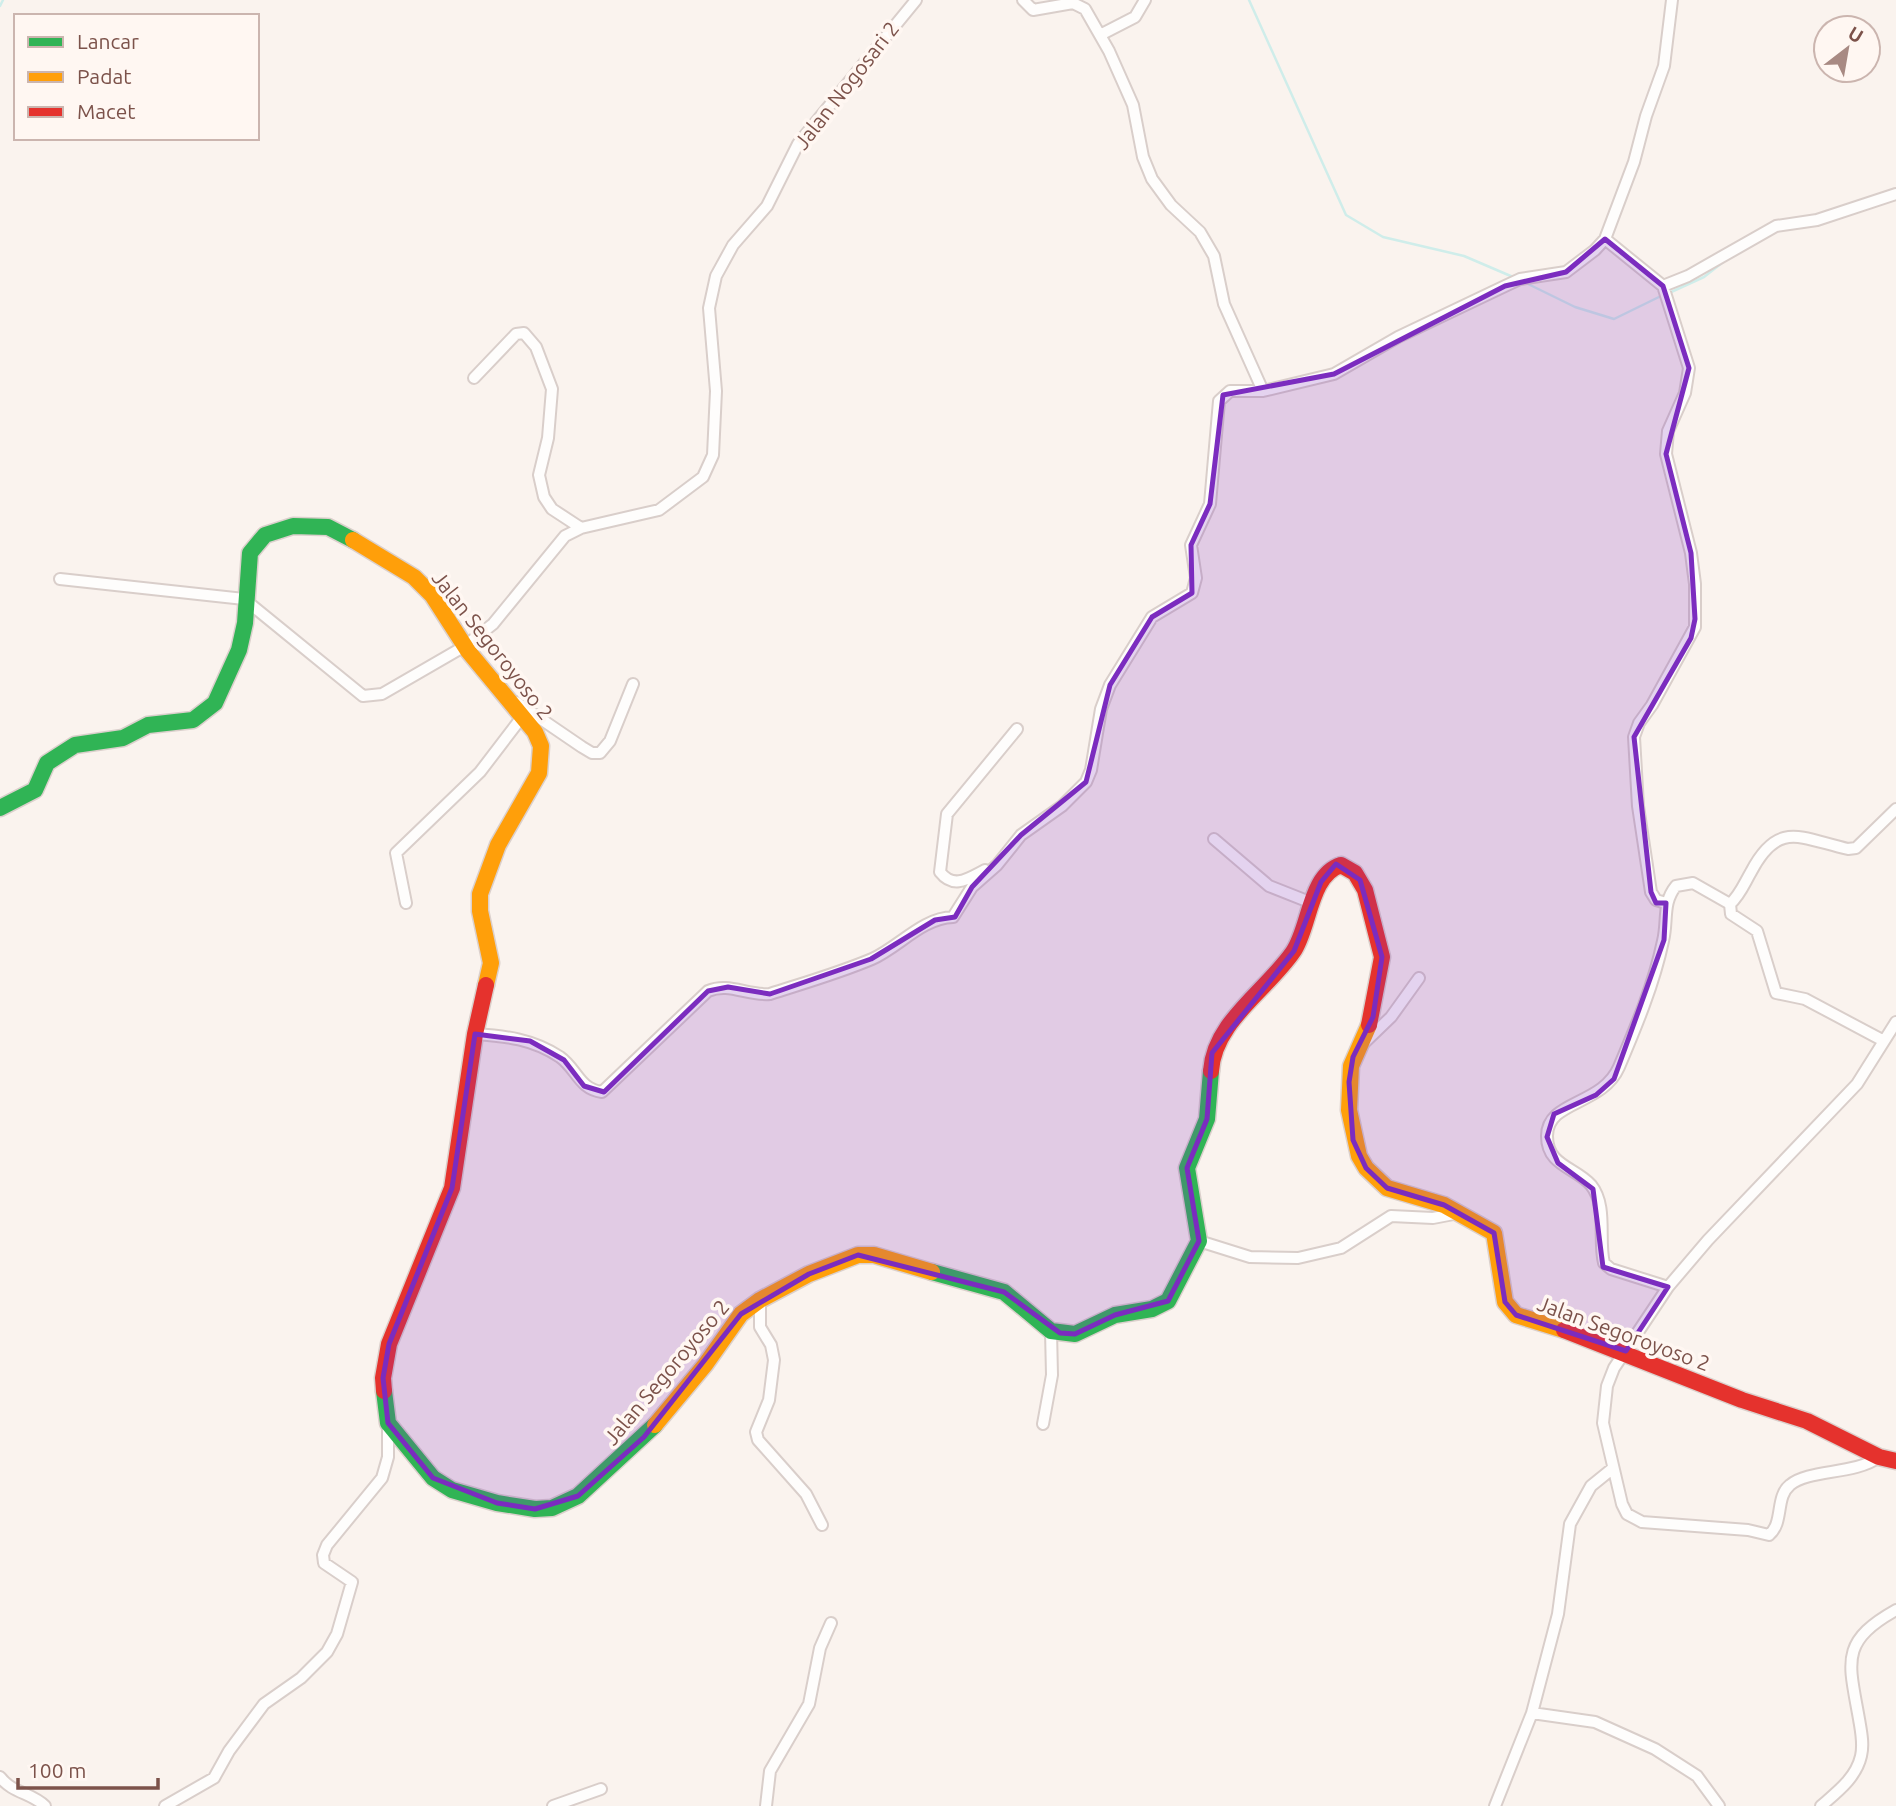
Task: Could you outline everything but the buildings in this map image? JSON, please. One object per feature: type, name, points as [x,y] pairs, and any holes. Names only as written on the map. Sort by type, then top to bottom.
[{"type":"street","name":"Jalan Nogosari 2","points":[[244,599],[363,696],[382,694],[465,646],[493,624],[557,543],[581,528],[659,510],[694,486],[710,466],[716,391],[709,308],[716,276],[733,245],[767,206],[798,144],[916,0]]},
{"type":"street","points":[[1023,0],[1032,10],[1077,4],[1085,9],[1100,34],[1133,105],[1146,167],[1161,193],[1209,245],[1214,256],[1224,304],[1263,391]]},
{"type":"street","points":[[1100,34],[1135,17],[1145,0]]},
{"type":"street","points":[[475,1034],[508,1036],[530,1041],[564,1060],[584,1086],[602,1092],[708,991],[728,987],[757,995],[770,994],[871,959],[935,920],[953,917],[972,887],[997,865],[1021,835],[1062,806],[1089,776],[1101,709],[1110,685],[1152,617],[1187,598],[1196,585],[1192,545],[1212,493],[1219,401],[1230,391],[1263,391],[1334,374],[1386,343],[1504,286],[1520,279],[1566,272],[1595,250],[1605,239],[1634,162],[1646,116],[1664,66],[1672,0]]},
{"type":"street","points":[[1663,286],[1688,276],[1776,226],[1817,219],[1896,194]]},
{"type":"street","points":[[1605,239],[1663,286],[1689,368],[1685,393],[1668,431],[1666,454],[1691,553],[1695,619],[1691,638],[1639,723],[1634,737],[1638,806],[1651,892],[1656,900],[1665,903]]},
{"type":"street","points":[[474,378],[516,334],[524,333],[533,342],[553,395],[548,438],[539,468],[540,483],[546,503],[581,528]]},
{"type":"street","name":"Jalan Segoroyoso 2","points":[[0,808],[35,790],[47,763],[75,746],[123,738],[148,725],[193,720],[215,703],[239,650],[245,623],[244,599],[250,553],[265,535],[293,526],[327,527],[365,544],[414,577],[432,595],[465,646],[539,739],[541,762],[527,796],[498,845],[480,894],[480,911],[491,963],[475,1034],[452,1188],[389,1344],[383,1378],[388,1423],[433,1478],[452,1490],[497,1503],[535,1509],[552,1508],[578,1496],[644,1437],[705,1365],[741,1314],[760,1300],[808,1274],[859,1255],[874,1255],[1004,1292],[1051,1331]]},
{"type":"street","points":[[60,579],[244,599]]},
{"type":"street","points":[[501,692],[592,753],[600,753],[610,741],[633,684]]},
{"type":"street","points":[[406,903],[396,853],[444,803],[471,782],[522,717]]},
{"type":"street","points":[[997,865],[961,882],[952,882],[940,872],[947,814],[1017,729]]},
{"type":"street","points":[[1730,904],[1740,894],[1760,855],[1772,841],[1798,836],[1848,849],[1856,848],[1896,809]]},
{"type":"street","points":[[1214,839],[1269,886],[1312,903]]},
{"type":"street","name":"Jalan Segoroyoso 2","points":[[1199,1241],[1187,1168],[1207,1119],[1212,1053],[1230,1024],[1294,951],[1326,874],[1341,865],[1360,880],[1369,901],[1382,957],[1373,1017],[1350,1066],[1349,1110],[1353,1140],[1366,1168],[1387,1188],[1444,1205],[1494,1233],[1505,1302],[1512,1312],[1626,1351],[1742,1400],[1807,1421],[1880,1457],[1896,1461]]},
{"type":"street","points":[[1668,1287],[1607,1267],[1603,1259],[1600,1218],[1593,1189],[1558,1163],[1547,1146],[1547,1137],[1554,1114],[1596,1096],[1614,1079],[1664,940],[1665,903],[1676,886],[1686,882],[1730,904]]},
{"type":"street","points":[[1730,904],[1731,914],[1757,931],[1776,993],[1805,999],[1884,1041]]},
{"type":"street","points":[[1359,1047],[1391,1017],[1419,978]]},
{"type":"street","points":[[1880,1457],[1865,1466],[1791,1483],[1783,1494],[1774,1530],[1767,1535],[1748,1530],[1637,1521],[1625,1510],[1603,1427],[1607,1386],[1614,1368],[1668,1287],[1718,1228],[1857,1084],[1896,1021]]},
{"type":"street","points":[[1043,1424],[1052,1375],[1051,1331],[1075,1334],[1115,1315],[1152,1309],[1168,1301],[1199,1241],[1250,1256],[1298,1258],[1340,1248],[1391,1216],[1433,1218],[1459,1213]]},
{"type":"street","points":[[760,1300],[760,1327],[771,1345],[774,1360],[769,1400],[756,1432],[758,1440],[806,1494],[822,1525]]},
{"type":"street","points":[[164,1806],[214,1778],[264,1704],[301,1678],[333,1644],[352,1582],[324,1563],[323,1555],[327,1545],[382,1478],[388,1457],[388,1423]]},
{"type":"street","points":[[1494,1806],[1531,1713],[1558,1614],[1570,1524],[1591,1486],[1612,1469]]},
{"type":"street","points":[[1821,1806],[1847,1782],[1861,1757],[1862,1735],[1850,1670],[1853,1650],[1868,1627],[1896,1610]]},
{"type":"street","points":[[766,1806],[769,1771],[809,1704],[820,1648],[831,1623]]},
{"type":"street","points":[[1531,1713],[1595,1722],[1654,1749],[1696,1776],[1719,1806]]},
{"type":"street","points":[[0,1777],[11,1788],[36,1798],[45,1806]]},
{"type":"street","points":[[553,1806],[601,1788]]},
{"type":"highlighted area","points":[[1605,239],[1663,286],[1689,368],[1666,454],[1691,553],[1695,619],[1691,638],[1634,737],[1651,892],[1656,903],[1666,903],[1664,940],[1614,1079],[1596,1095],[1554,1114],[1547,1137],[1558,1163],[1593,1189],[1603,1267],[1668,1287],[1626,1351],[1516,1315],[1505,1302],[1494,1233],[1444,1205],[1387,1188],[1366,1168],[1353,1140],[1349,1082],[1353,1057],[1373,1017],[1382,957],[1360,880],[1336,864],[1321,882],[1294,951],[1212,1053],[1207,1119],[1187,1168],[1199,1241],[1168,1301],[1115,1315],[1075,1334],[1060,1333],[1004,1292],[858,1255],[809,1274],[741,1314],[644,1437],[578,1496],[535,1509],[497,1503],[433,1478],[388,1423],[383,1378],[389,1344],[452,1188],[475,1034],[530,1041],[564,1060],[584,1086],[604,1092],[708,991],[728,987],[770,994],[871,959],[935,920],[955,917],[972,887],[1021,835],[1086,782],[1110,685],[1152,617],[1192,593],[1191,545],[1210,504],[1223,395],[1334,374],[1505,286],[1566,272]]},
{"type":"waterway","points":[[0,6],[3,0]]},
{"type":"waterway","points":[[1249,0],[1346,215],[1383,237],[1464,256],[1513,277]]},
{"type":"waterway","points":[[1669,293],[1704,277],[1727,259]]},
{"type":"waterway","points":[[1526,283],[1575,307],[1614,319],[1663,295]]},
{"type":"traffic: fast","points":[[0,808],[35,790],[47,763],[75,745],[123,738],[148,725],[193,720],[215,703],[239,650],[245,623],[250,553],[265,535],[293,526],[328,527],[353,540]]},
{"type":"traffic: fast","points":[[932,1272],[1004,1292],[1051,1331],[1075,1334],[1115,1315],[1152,1309],[1168,1301],[1199,1241],[1187,1168],[1207,1119],[1211,1071]]},
{"type":"traffic: fast","points":[[384,1391],[388,1423],[433,1478],[452,1490],[497,1503],[535,1509],[552,1508],[578,1496],[655,1425]]},
{"type":"traffic: slow","points":[[353,540],[414,577],[432,595],[468,651],[535,732],[541,746],[539,773],[498,845],[480,894],[480,911],[491,963],[486,985]]},
{"type":"traffic: slow","points":[[1369,1025],[1351,1066],[1349,1110],[1359,1156],[1366,1168],[1387,1188],[1444,1205],[1494,1233],[1505,1302],[1516,1315],[1564,1330]]},
{"type":"traffic: slow","points":[[655,1425],[705,1365],[741,1314],[760,1300],[809,1274],[858,1255],[874,1255],[932,1272]]},
{"type":"traffic: jam","points":[[1211,1071],[1214,1053],[1221,1037],[1293,952],[1322,879],[1341,865],[1355,873],[1365,890],[1382,957],[1369,1025]]},
{"type":"traffic: jam","points":[[384,1391],[383,1378],[389,1344],[452,1188],[475,1034],[486,985]]},
{"type":"traffic: jam","points":[[1564,1330],[1742,1400],[1807,1421],[1879,1457],[1896,1461]]}]
